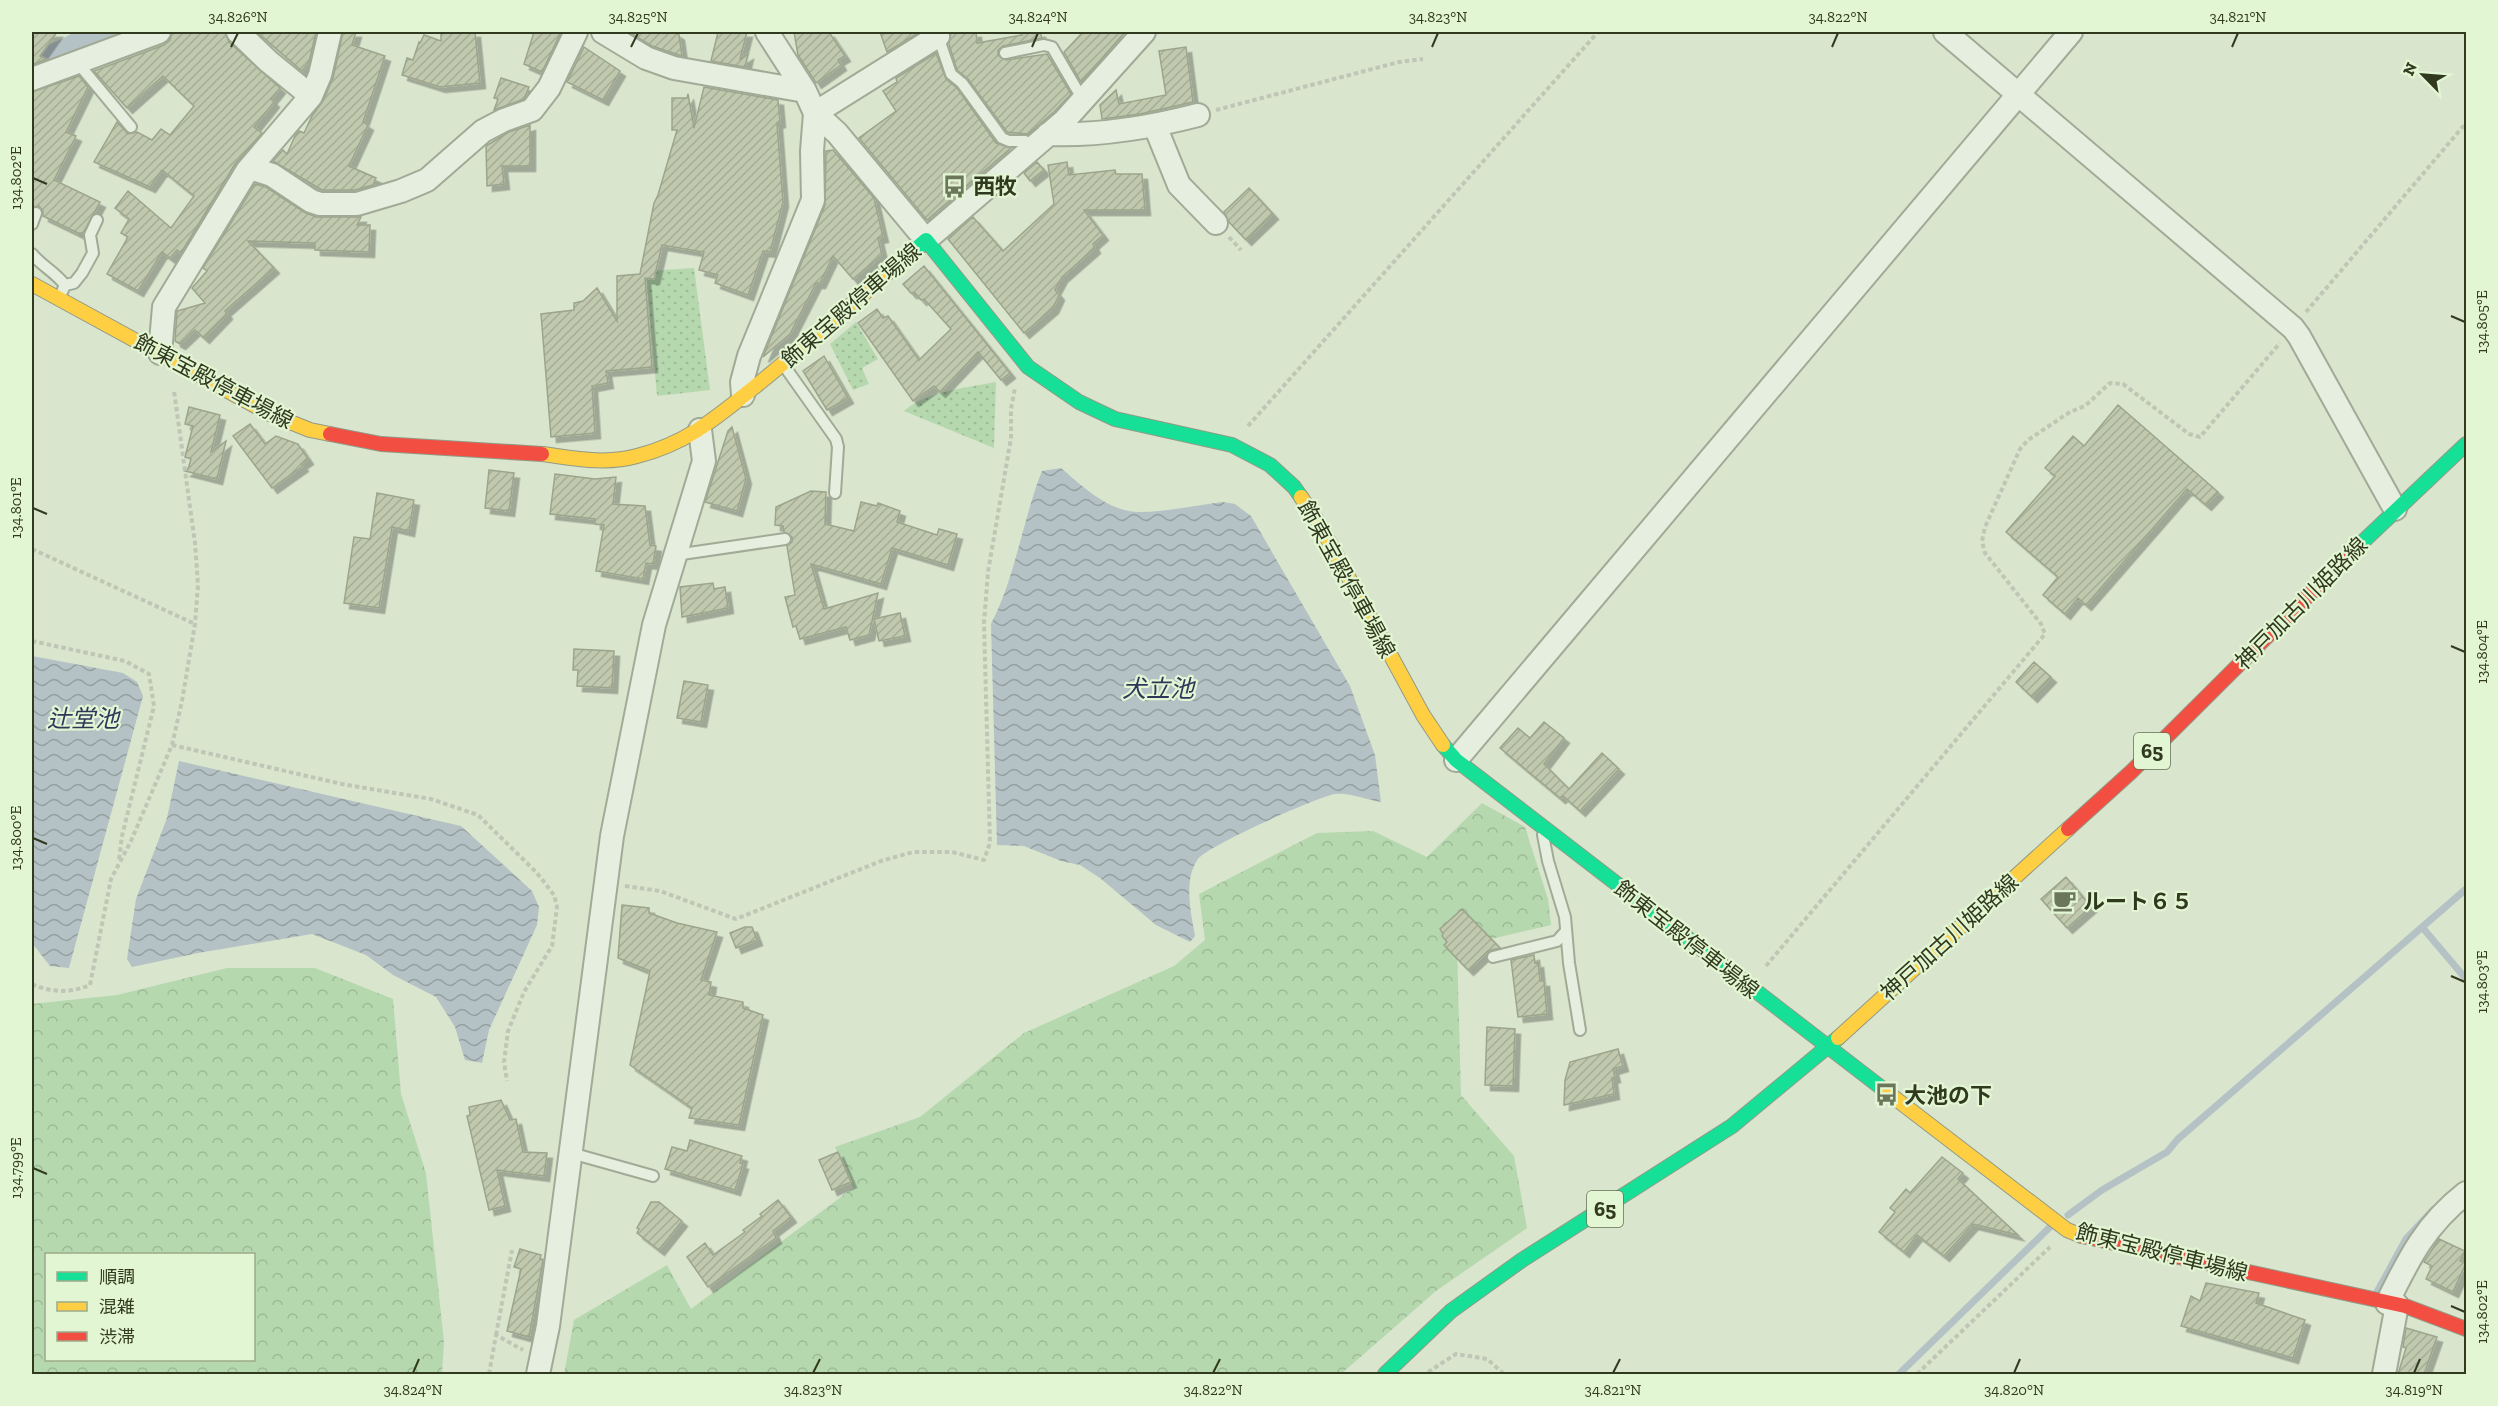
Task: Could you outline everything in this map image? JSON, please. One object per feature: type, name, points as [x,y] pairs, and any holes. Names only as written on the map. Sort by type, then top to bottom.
[{"type":"main road","name":"飾東宝殿停車場線","points":[[32,284],[270,414],[310,430],[381,444],[536,453],[597,461],[635,457],[669,445],[699,430],[783,364],[926,240],[1028,367],[1079,402],[1115,419],[1232,445],[1270,465],[1294,487],[1320,525],[1423,715],[1442,744],[1456,760],[2067,1230],[2089,1239],[2392,1304],[2466,1329]]},
{"type":"main road","name":"神戸加古川姫路線","points":[[1386,1374],[1451,1311],[1522,1260],[1732,1126],[1828,1047],[2131,772],[2395,509],[2465,449]]},
{"type":"street","points":[[32,79],[159,32]]},
{"type":"street","points":[[238,32],[268,61],[311,96]]},
{"type":"street","points":[[166,356],[164,307],[250,168],[311,96],[320,75],[330,32]]},
{"type":"street","points":[[250,168],[272,175],[311,201],[320,204],[357,204],[401,191],[427,180],[483,131],[504,120],[532,110],[542,99],[576,32]]},
{"type":"street","points":[[767,32],[805,91],[815,113],[837,133],[926,240],[1040,141],[1083,100],[1136,35]]},
{"type":"street","points":[[1945,32],[2288,323],[2299,336],[2395,509]]},
{"type":"street","points":[[1456,760],[2071,32]]},
{"type":"street","points":[[613,34],[646,58],[674,68],[805,91]]},
{"type":"street","points":[[815,113],[938,34]]},
{"type":"street","points":[[743,395],[742,382],[749,356],[813,200],[812,151],[815,113]]},
{"type":"street","points":[[1040,141],[1155,126],[1198,115]]},
{"type":"street","points":[[1155,126],[1179,185],[1216,223]]},
{"type":"street","points":[[539,1366],[548,1326],[612,836],[654,625],[704,461],[699,430]]},
{"type":"street","points":[[2384,1374],[2392,1304],[2410,1255],[2432,1224],[2466,1193]]},
{"type":"lane","points":[[938,34],[951,74],[968,89],[1002,138],[1009,141],[1040,141]]},
{"type":"lane","points":[[1005,53],[1044,45],[1052,47],[1083,100]]},
{"type":"lane","points":[[77,62],[131,127]]},
{"type":"lane","points":[[32,224],[36,213]]},
{"type":"lane","points":[[65,285],[74,283],[93,253],[90,235],[97,220]]},
{"type":"lane","points":[[32,254],[39,263],[57,274],[65,285]]},
{"type":"lane","points":[[59,299],[65,285]]},
{"type":"lane","points":[[783,364],[836,439],[838,447],[835,493]]},
{"type":"lane","points":[[675,555],[785,539]]},
{"type":"lane","points":[[1542,826],[1548,861],[1565,917],[1580,1030]]},
{"type":"lane","points":[[1493,957],[1557,941],[1566,931]]},
{"type":"lane","points":[[571,1154],[653,1176]]},
{"type":"path","points":[[1232,445],[1598,32]]},
{"type":"path","points":[[1198,115],[1399,62],[1423,59]]},
{"type":"path","points":[[1749,986],[2045,634],[2041,624],[1985,553],[1982,541],[1985,527],[2020,449],[2028,440],[2070,412],[2085,406],[2110,383],[2123,384],[2188,434],[2200,437],[2288,323],[2466,123]]},
{"type":"path","points":[[32,984],[59,992],[76,991],[90,985],[111,879],[131,841],[172,745],[182,701],[195,624],[198,585],[195,543],[166,356]]},
{"type":"path","points":[[606,883],[660,891],[736,919],[881,861],[913,852],[952,852],[984,860],[990,843],[984,668],[984,623],[988,572],[1011,438],[1014,390],[1028,367]]},
{"type":"path","points":[[32,549],[195,624]]},
{"type":"path","points":[[32,641],[125,661],[149,674],[154,706],[122,836],[118,865]]},
{"type":"path","points":[[172,745],[342,784],[431,799],[477,815],[537,873],[555,895],[552,946],[524,992],[508,1031],[504,1070],[507,1081]]},
{"type":"path","points":[[1917,1374],[2067,1230]]},
{"type":"path","points":[[489,1374],[512,1250]]},
{"type":"path","points":[[496,1335],[539,1366]]},
{"type":"path","points":[[1425,1374],[1456,1354],[1487,1359],[1504,1374]]},
{"type":"green space","points":[[694,268],[710,390],[657,396],[646,271]]},
{"type":"green space","points":[[856,322],[878,359],[862,368],[869,384],[853,390],[830,344]]},
{"type":"green space","points":[[996,382],[994,448],[904,411],[924,398],[936,394]]},
{"type":"green space","points":[[1482,803],[1525,827],[1548,899],[1551,925],[1457,947],[1461,1095],[1514,1156],[1527,1228],[1436,1291],[1341,1374],[564,1374],[574,1320],[667,1265],[691,1309],[853,1188],[835,1147],[920,1117],[1024,1033],[1174,966],[1205,940],[1199,894],[1317,833],[1373,831],[1427,857]]},
{"type":"green space","points":[[227,968],[315,968],[393,999],[401,1094],[426,1173],[444,1342],[442,1374],[32,1374],[32,1004],[117,995]]},
{"type":"water","name":"犬立池","points":[[1061,468],[1097,497],[1129,511],[1161,511],[1223,502],[1235,504],[1251,516],[1350,686],[1375,755],[1381,802],[1346,794],[1324,797],[1241,834],[1198,859],[1193,867],[1189,887],[1195,936],[1190,942],[1156,925],[1100,878],[1080,865],[1061,861],[1024,846],[997,845],[991,624],[1007,587],[1042,471]]},
{"type":"water","name":"辻堂池","points":[[32,656],[123,673],[137,682],[143,696],[69,968],[50,966],[32,943]]},
{"type":"water","points":[[179,761],[461,826],[532,891],[539,907],[537,925],[489,1030],[482,1063],[465,1060],[455,1027],[436,997],[393,975],[366,955],[312,934],[198,953],[132,967],[127,959],[136,899],[167,818]]},
{"type":"building","points":[[32,32],[57,32],[40,56],[46,59],[32,65]]},
{"type":"building","points":[[172,32],[225,32],[229,42],[280,88],[271,99],[274,102],[254,127],[262,133],[235,164],[181,253],[177,250],[170,258],[162,252],[138,291],[107,274],[128,237],[121,233],[129,219],[115,208],[128,191],[171,228],[194,196],[162,170],[150,187],[94,162],[117,122],[128,134],[137,132],[152,140],[161,129],[170,135],[194,106],[163,76],[127,108],[94,71],[164,45],[170,40]]},
{"type":"building","points":[[257,32],[316,32],[309,62],[302,71]]},
{"type":"building","points":[[343,32],[356,32],[352,45],[385,56],[363,122],[368,125],[349,166],[376,178],[373,185],[355,190],[322,190],[273,161],[283,150],[287,154],[295,136],[299,131],[304,133],[312,116],[323,101],[333,78]]},
{"type":"building","points":[[441,32],[475,32],[480,83],[440,87],[402,75],[407,58],[413,60],[424,35],[441,41]]},
{"type":"building","points":[[534,32],[561,32],[542,72],[524,64]]},
{"type":"building","points":[[628,32],[675,32],[679,35],[682,56],[652,46]]},
{"type":"building","points":[[718,32],[747,32],[740,59],[748,54],[745,67],[711,61]]},
{"type":"building","points":[[794,32],[829,32],[845,56],[838,60],[841,65],[816,83],[798,55]]},
{"type":"building","points":[[880,32],[920,32],[887,52]]},
{"type":"building","points":[[951,32],[976,32],[977,43],[1022,35],[1020,32],[1040,32],[1042,38],[1003,46],[998,50],[998,55],[1006,60],[1047,54],[1071,94],[1028,134],[1007,132],[968,79],[957,70],[949,44]]},
{"type":"building","points":[[1083,32],[1125,32],[1081,82],[1064,52]]},
{"type":"building","points":[[584,47],[620,71],[603,100],[567,82]]},
{"type":"building","points":[[1186,47],[1193,102],[1140,114],[1102,119],[1100,105],[1116,90],[1119,104],[1166,95],[1159,51]]},
{"type":"building","points":[[936,53],[946,79],[957,88],[996,143],[1011,148],[927,220],[859,138],[896,111],[883,91],[897,82],[896,78]]},
{"type":"building","points":[[79,76],[88,87],[66,132],[76,136],[54,180],[100,202],[83,233],[78,233],[43,216],[43,211],[39,206],[32,207],[32,92]]},
{"type":"building","points":[[501,78],[529,87],[524,99],[494,110],[498,99],[494,98]]},
{"type":"building","points":[[704,87],[778,100],[780,122],[777,123],[783,202],[770,252],[763,251],[748,295],[715,283],[718,275],[699,270],[704,252],[662,245],[654,279],[645,278],[652,367],[606,371],[608,383],[592,386],[595,433],[551,437],[541,314],[574,310],[574,303],[583,301],[597,288],[617,321],[617,276],[640,274],[654,203],[677,130],[672,130],[672,98],[687,98],[688,94],[694,128]]},
{"type":"building","points":[[530,125],[530,166],[502,166],[504,184],[487,186],[486,146],[509,132]]},
{"type":"building","points":[[833,150],[874,198],[883,237],[878,238],[882,255],[853,279],[833,256],[820,283],[816,283],[790,334],[763,357],[825,205],[826,151]]},
{"type":"building","points":[[1037,162],[1044,170],[1030,181],[1024,173]]},
{"type":"building","points":[[1067,162],[1069,175],[1115,170],[1116,174],[1142,174],[1145,210],[1084,210],[1103,235],[1093,244],[1095,248],[1062,277],[1055,290],[1059,295],[1053,308],[1024,333],[948,239],[973,217],[1003,251],[1054,204],[1048,165]]},
{"type":"building","points":[[255,184],[266,187],[304,212],[316,217],[361,217],[357,225],[370,225],[369,252],[315,250],[315,243],[248,241],[274,268],[225,311],[227,314],[204,338],[195,330],[180,344],[175,341],[177,311],[205,303],[192,288],[207,271],[203,268]]},
{"type":"building","points":[[1249,188],[1273,214],[1246,240],[1229,222],[1224,212]]},
{"type":"building","points":[[924,266],[1010,373],[1001,380],[978,352],[940,392],[934,386],[913,401],[858,323],[877,309],[883,318],[888,316],[919,360],[951,329],[924,299],[921,300],[915,293],[911,293],[903,284]]},
{"type":"building","points":[[824,356],[848,398],[827,410],[803,371]]},
{"type":"building","points":[[2118,405],[2218,492],[2206,505],[2187,489],[2086,605],[2078,598],[2065,614],[2043,595],[2058,577],[2006,532],[2055,476],[2045,468],[2073,436],[2084,446]]},
{"type":"building","points":[[189,407],[220,415],[211,452],[226,441],[217,479],[185,471],[191,459],[185,457],[193,426],[185,424]]},
{"type":"building","points":[[250,424],[265,444],[276,436],[298,444],[308,459],[301,464],[303,466],[272,488],[233,436]]},
{"type":"building","points":[[732,427],[746,479],[737,511],[705,502],[728,431]]},
{"type":"building","points":[[489,470],[514,473],[509,511],[485,508]]},
{"type":"building","points":[[555,474],[595,479],[616,477],[613,504],[645,506],[650,545],[656,546],[653,564],[646,563],[643,579],[596,571],[604,525],[595,524],[595,519],[550,514]]},
{"type":"building","points":[[811,491],[826,492],[825,524],[854,531],[861,502],[877,506],[878,503],[900,511],[897,522],[937,535],[939,529],[957,534],[948,565],[892,548],[881,584],[811,564],[824,609],[878,593],[869,635],[850,640],[846,627],[800,639],[796,626],[793,627],[785,597],[795,595],[787,546],[792,542],[792,537],[784,532],[783,526],[775,525],[776,507]]},
{"type":"building","points":[[377,493],[414,500],[409,531],[392,527],[379,608],[344,603],[354,537],[370,539]]},
{"type":"building","points":[[713,583],[714,589],[725,587],[728,608],[682,617],[680,587]]},
{"type":"building","points":[[900,613],[905,636],[879,641],[874,619]]},
{"type":"building","points":[[574,649],[614,651],[612,688],[577,686],[578,670],[573,670]]},
{"type":"building","points":[[2034,662],[2051,677],[2032,697],[2016,682]]},
{"type":"building","points":[[684,681],[708,685],[701,722],[677,718]]},
{"type":"building","points":[[1544,722],[1564,738],[1544,764],[1569,789],[1602,753],[1619,769],[1580,811],[1563,796],[1560,798],[1500,748],[1518,728],[1530,738]]},
{"type":"building","points":[[2066,877],[2091,907],[2067,928],[2041,899]]},
{"type":"building","points":[[622,905],[649,908],[649,913],[677,923],[717,932],[701,980],[711,982],[709,995],[743,1002],[743,1008],[763,1015],[739,1125],[689,1118],[692,1108],[630,1065],[650,971],[618,958]]},
{"type":"building","points":[[1462,909],[1500,948],[1488,951],[1468,970],[1444,945],[1447,942],[1440,929]]},
{"type":"building","points":[[745,927],[752,927],[757,940],[736,948],[730,933]]},
{"type":"building","points":[[1534,955],[1535,963],[1538,962],[1540,981],[1544,981],[1547,1014],[1518,1017],[1511,960]]},
{"type":"building","points":[[1487,1027],[1515,1029],[1513,1086],[1485,1085]]},
{"type":"building","points":[[1618,1049],[1623,1066],[1613,1069],[1614,1094],[1564,1105],[1565,1080],[1570,1062]]},
{"type":"building","points":[[501,1100],[510,1120],[516,1119],[523,1152],[547,1153],[544,1176],[497,1170],[505,1206],[489,1210],[467,1116],[470,1115],[469,1107]]},
{"type":"building","points":[[690,1140],[742,1156],[740,1163],[743,1164],[735,1190],[665,1169],[672,1147],[687,1151]]},
{"type":"building","points":[[838,1152],[851,1182],[832,1190],[819,1160]]},
{"type":"building","points":[[1942,1157],[1963,1173],[1958,1179],[2018,1235],[1973,1224],[1944,1256],[1917,1235],[1904,1252],[1879,1232],[1895,1212],[1890,1208],[1906,1189],[1910,1193]]},
{"type":"building","points":[[778,1200],[791,1217],[773,1231],[776,1238],[708,1287],[687,1257],[705,1243],[713,1255],[745,1232],[743,1230]]},
{"type":"building","points":[[651,1202],[659,1202],[682,1221],[659,1250],[637,1233],[639,1229],[637,1228]]},
{"type":"building","points":[[2439,1239],[2465,1251],[2460,1261],[2466,1263],[2453,1292],[2426,1279],[2432,1266],[2424,1262]]},
{"type":"building","points":[[520,1249],[541,1255],[540,1259],[543,1260],[529,1337],[507,1331],[521,1269],[514,1267]]},
{"type":"building","points":[[2206,1283],[2259,1293],[2256,1303],[2305,1320],[2293,1358],[2181,1326],[2191,1296],[2200,1301]]},
{"type":"building","points":[[2406,1328],[2437,1337],[2424,1374],[2398,1374],[2406,1348],[2403,1347]]},
{"type":"waterway","points":[[39,70],[81,51],[101,32]]},
{"type":"waterway","points":[[2068,1215],[2102,1190],[2167,1152],[2178,1139],[2466,889]]},
{"type":"waterway","points":[[2422,927],[2466,979]]},
{"type":"waterway","points":[[2377,1292],[2406,1239],[2433,1210]]},
{"type":"waterway","points":[[1899,1374],[2050,1227]]},
{"type":"traffic: fast","points":[[892,269],[926,240],[1028,367],[1079,402],[1115,419],[1232,445],[1270,465],[1294,487],[1301,497]]},
{"type":"traffic: fast","points":[[2352,552],[2466,444]]},
{"type":"traffic: fast","points":[[1443,745],[1456,760],[1883,1089]]},
{"type":"traffic: fast","points":[[1385,1374],[1451,1311],[1522,1260],[1732,1126],[1838,1038]]},
{"type":"traffic: slow","points":[[542,454],[589,460],[613,460],[637,456],[672,444],[701,428],[757,385],[892,269]]},
{"type":"traffic: slow","points":[[32,284],[270,414],[310,430],[330,434]]},
{"type":"traffic: slow","points":[[1301,497],[1320,525],[1423,715],[1443,745]]},
{"type":"traffic: slow","points":[[1838,1038],[2068,829]]},
{"type":"traffic: slow","points":[[1883,1089],[2067,1230],[2082,1236]]},
{"type":"traffic: jam","points":[[330,434],[381,444],[542,454]]},
{"type":"traffic: jam","points":[[2068,829],[2131,772],[2352,552]]},
{"type":"traffic: jam","points":[[2082,1236],[2405,1306],[2466,1329]]},
{"type":"place","name":"西牧","points":[[955,186]]},
{"type":"place","name":"ルート６５","points":[[2065,901]]},
{"type":"place","name":"大池の下","points":[[1886,1095]]}]
